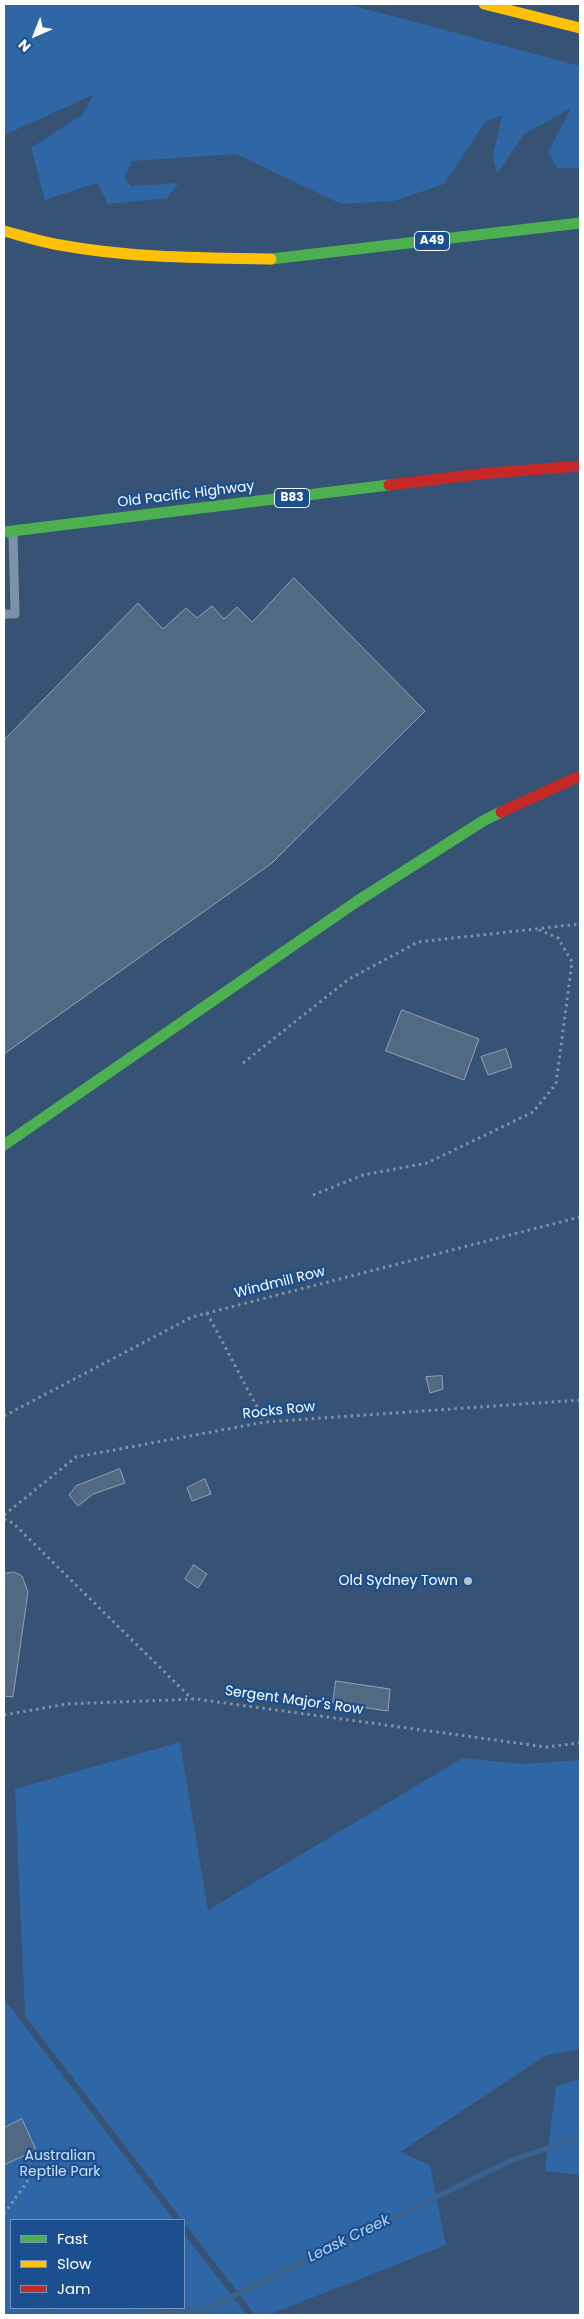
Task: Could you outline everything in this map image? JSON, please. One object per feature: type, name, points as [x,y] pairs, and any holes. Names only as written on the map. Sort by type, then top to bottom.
[{"type":"main road","points":[[484,4],[580,28]]},
{"type":"main road","name":"A49","points":[[4,231],[58,245],[103,252],[178,258],[283,259],[580,224]]},
{"type":"main road","name":"Old Pacific Highway","points":[[8,531],[479,474],[580,466]]},
{"type":"main road","points":[[4,1145],[356,902],[483,821],[580,776]]},
{"type":"lane","points":[[4,614],[15,614],[8,531]]},
{"type":"path","points":[[243,1063],[349,979],[418,942],[580,924]]},
{"type":"path","points":[[313,1195],[363,1175],[427,1163],[533,1112],[545,1098],[556,1084],[572,962],[558,938],[536,929]]},
{"type":"path","name":"Windmill Row","points":[[4,1416],[192,1317],[580,1217]]},
{"type":"path","points":[[207,1313],[265,1422]]},
{"type":"path","name":"Rocks Row","points":[[4,1517],[76,1457],[265,1422],[580,1400]]},
{"type":"path","points":[[4,1517],[13,1523],[192,1699]]},
{"type":"path","name":"Sergent Major's Row","points":[[4,1715],[67,1704],[192,1699],[546,1747],[580,1743]]},
{"type":"path","points":[[4,2214],[28,2179]]},
{"type":"green space","points":[[4,4],[347,4],[580,66],[580,168],[557,168],[548,152],[571,108],[523,135],[497,174],[493,156],[502,115],[485,122],[444,184],[394,201],[341,204],[236,154],[132,161],[124,178],[131,186],[179,183],[167,198],[108,204],[97,183],[45,200],[31,148],[83,114],[93,95],[4,135]]},
{"type":"green space","points":[[180,1742],[208,1910],[463,1758],[522,1764],[580,1760],[580,2049],[545,2056],[400,2152],[430,2165],[446,2245],[268,2315],[255,2315],[185,2224],[185,2219],[181,2219],[25,2016],[15,1789]]},
{"type":"green space","name":"Australian Reptile Park","points":[[4,1999],[173,2219],[10,2219],[10,2309],[185,2309],[185,2235],[246,2314],[4,2315]]},
{"type":"green space","points":[[580,2079],[580,2175],[545,2171],[556,2086]]},
{"type":"shaded area","points":[[54,2309],[57,2315],[15,2315]]},
{"type":"building","points":[[294,578],[425,711],[272,863],[4,1054],[4,740],[138,603],[163,629],[186,608],[197,618],[212,606],[224,619],[237,607],[252,622]]},
{"type":"building","points":[[402,1010],[479,1039],[464,1080],[386,1051]]},
{"type":"building","points":[[506,1049],[512,1067],[488,1075],[481,1057]]},
{"type":"building","points":[[442,1376],[443,1389],[430,1393],[426,1377]]},
{"type":"building","points":[[120,1469],[125,1483],[93,1494],[78,1506],[69,1495],[76,1486]]},
{"type":"building","points":[[205,1479],[211,1494],[192,1501],[187,1488]]},
{"type":"building","points":[[194,1565],[207,1574],[198,1588],[185,1579]]},
{"type":"building","points":[[14,1572],[22,1576],[28,1592],[13,1697],[4,1696],[4,1574]]},
{"type":"building","points":[[336,1681],[390,1689],[388,1711],[333,1703]]},
{"type":"building","points":[[22,2119],[36,2150],[4,2165],[4,2128]]},
{"type":"waterway","name":"Leask Creek","points":[[113,2315],[204,2310],[510,2161],[580,2137]]},
{"type":"traffic: fast","points":[[271,259],[580,223]]},
{"type":"traffic: fast","points":[[4,532],[389,485]]},
{"type":"traffic: fast","points":[[4,1145],[356,902],[483,821],[501,812]]},
{"type":"traffic: slow","points":[[484,4],[580,28]]},
{"type":"traffic: slow","points":[[4,231],[53,244],[113,253],[271,259]]},
{"type":"traffic: jam","points":[[389,485],[479,474],[580,466]]},
{"type":"traffic: jam","points":[[501,812],[580,776]]},
{"type":"place","name":"Old Sydney Town","points":[[468,1581]]}]
